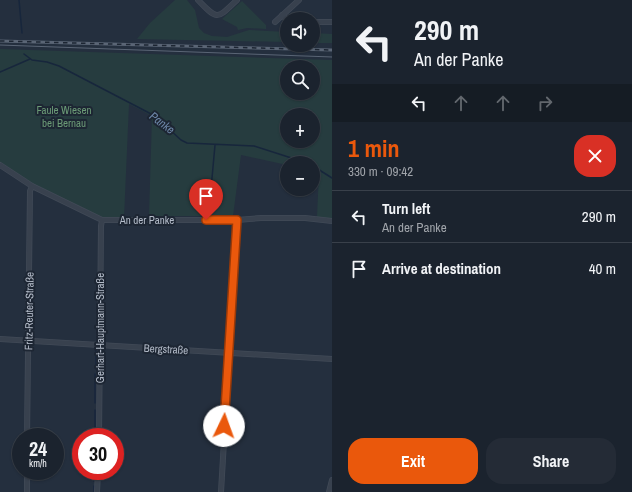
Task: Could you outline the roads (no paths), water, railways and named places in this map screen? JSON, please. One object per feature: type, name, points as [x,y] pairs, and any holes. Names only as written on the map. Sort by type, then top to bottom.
[{"type":"street","points":[[198,0],[216,16],[221,15],[237,0]]},
{"type":"street","points":[[285,12],[299,0]]},
{"type":"street","points":[[275,22],[280,17]]},
{"type":"street","points":[[320,22],[332,22]]},
{"type":"street","name":"An der Panke","points":[[0,165],[32,186],[102,220],[237,220],[261,218],[305,218],[332,221]]},
{"type":"street","name":"Fritz-Reuter-Straße","points":[[27,428],[30,191],[32,186]]},
{"type":"street","name":"Gerhart-Hauptmann-Straße","points":[[99,428],[102,220]]},
{"type":"street","points":[[220,492],[230,353],[232,287],[237,220]]},
{"type":"street","name":"Bergstraße","points":[[0,339],[332,359]]},
{"type":"street","points":[[26,492],[27,480]]},
{"type":"street","points":[[97,492],[98,480]]},
{"type":"street","points":[[329,492],[332,480]]},
{"type":"waterway","name":"Panke","points":[[19,0],[22,33]]},
{"type":"waterway","name":"Panke","points":[[24,54],[32,60],[47,62],[59,66],[155,116],[181,140],[187,143],[254,146],[285,156]]},
{"type":"waterway","points":[[0,72],[30,59]]},
{"type":"waterway","points":[[202,215],[210,200],[215,145]]},
{"type":"waterway","name":"Panke","points":[[320,170],[332,178]]},
{"type":"waterway","points":[[96,349],[96,369]]},
{"type":"waterway","points":[[95,374],[95,403]]},
{"type":"waterway","points":[[95,410],[95,428]]},
{"type":"waterway","points":[[94,486],[94,492]]},
{"type":"tram line","points":[[0,45],[332,57]]},
{"type":"railway","points":[[0,41],[332,50]]},
{"type":"park label","name":"Faule Wiesen bei Bernau","points":[[64,116]]}]
